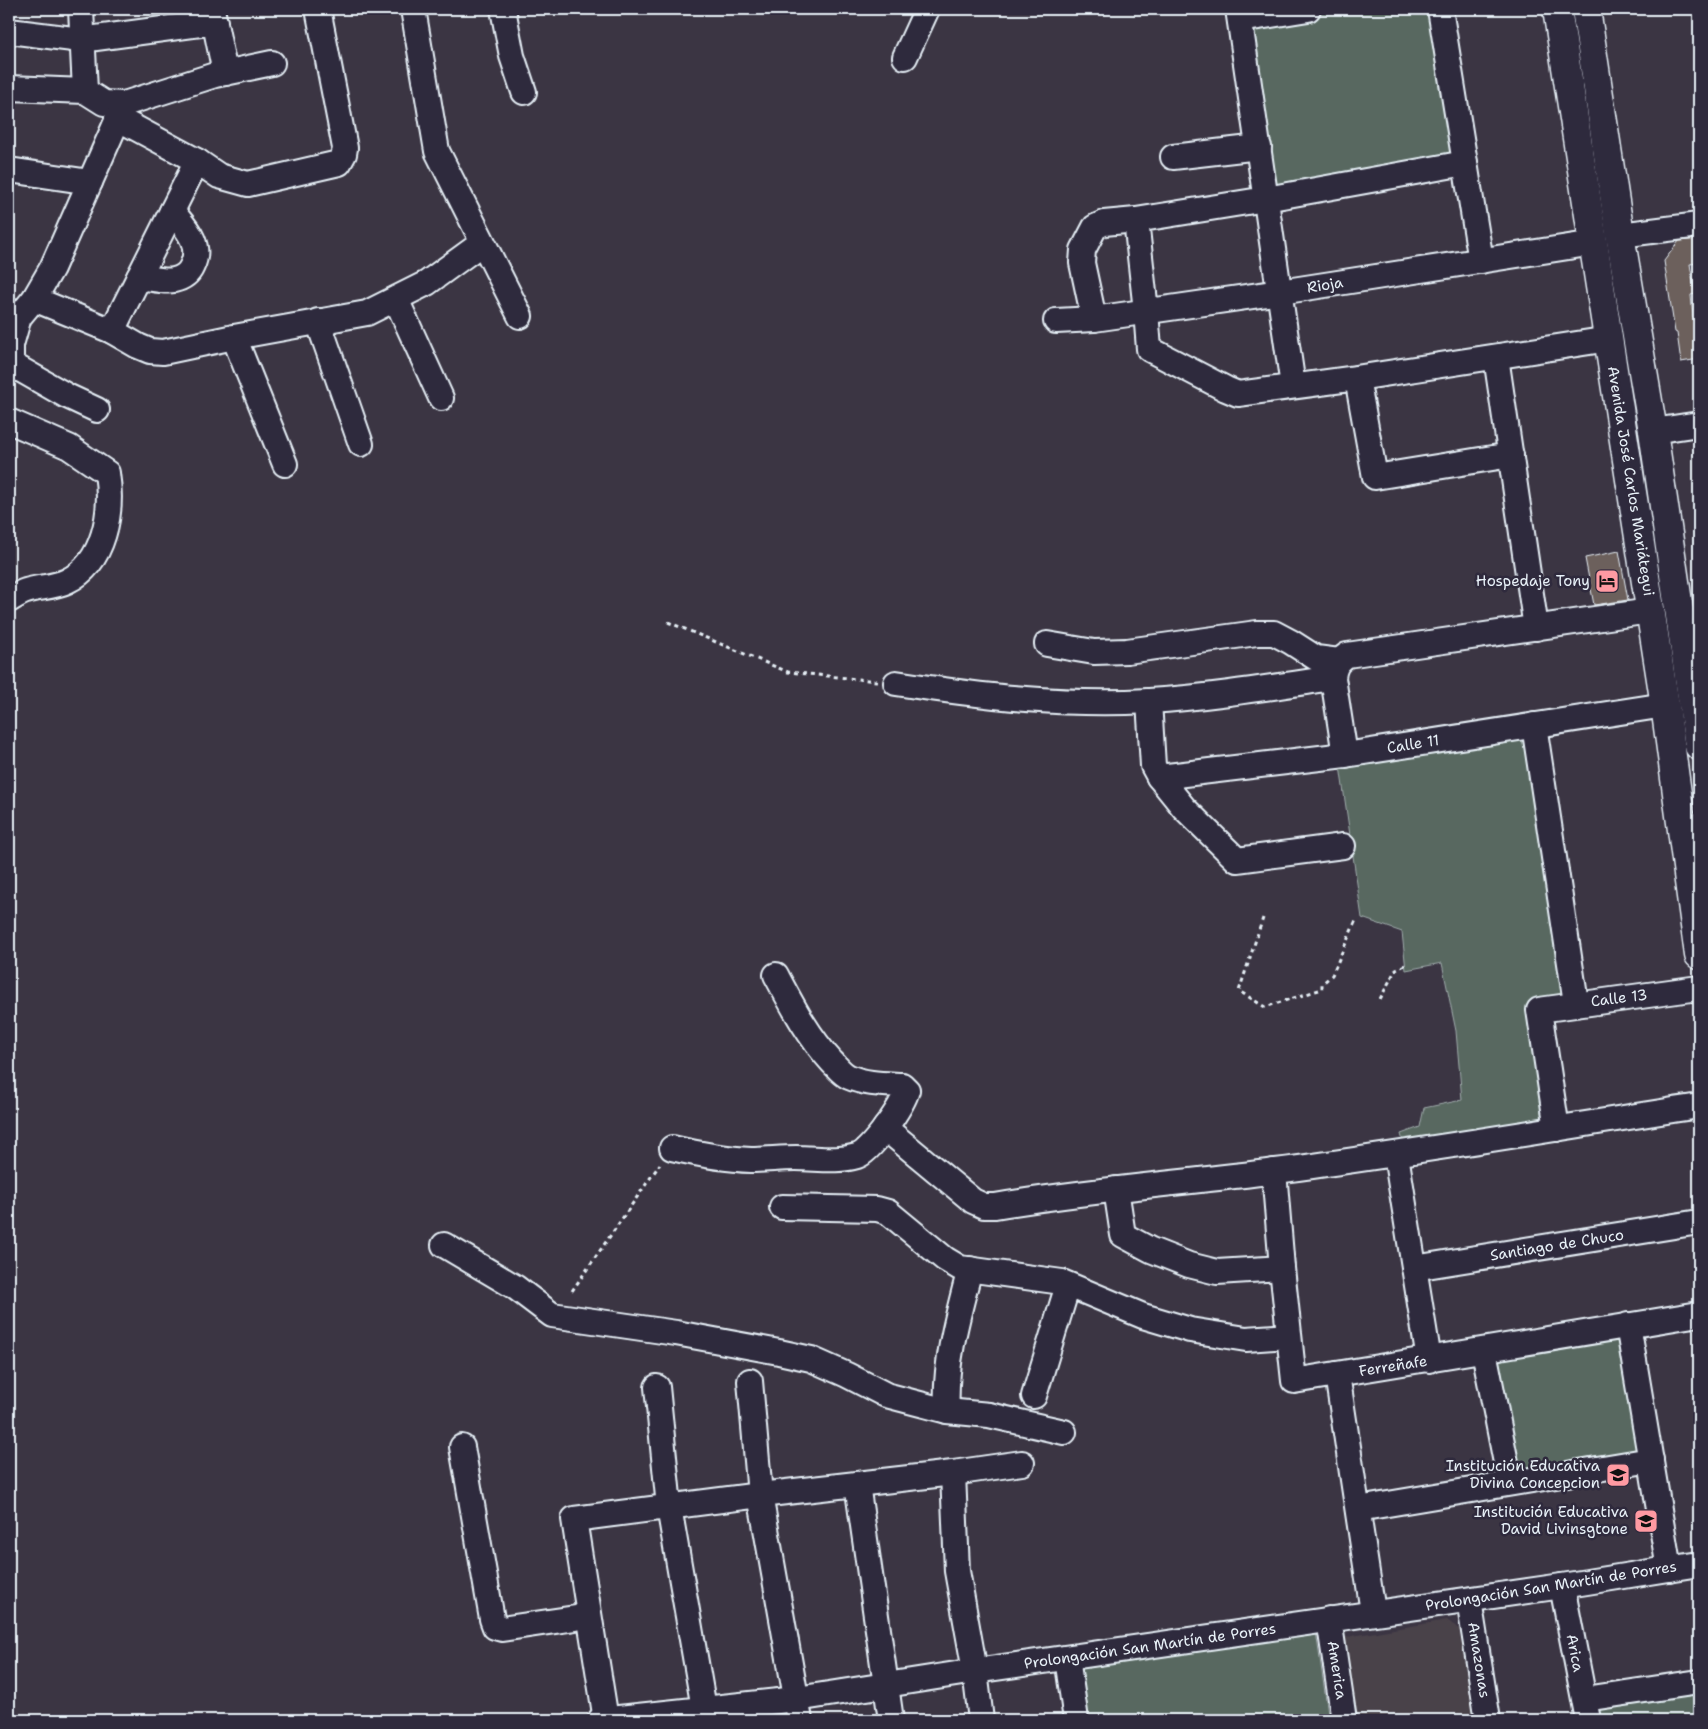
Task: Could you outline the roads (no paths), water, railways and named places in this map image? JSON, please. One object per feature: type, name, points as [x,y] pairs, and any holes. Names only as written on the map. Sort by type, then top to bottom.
[{"type":"main road","name":"Avenida José Carlos Mariátegui","points":[[1557,9],[1665,705],[1699,955]]},
{"type":"main road","name":"Avenida José Carlos Mariátegui","points":[[1586,9],[1620,235],[1692,648],[1698,738]]},
{"type":"main road","points":[[1669,734],[1698,738]]},
{"type":"street","points":[[81,9],[85,91]]},
{"type":"street","points":[[9,88],[85,91],[121,111],[219,176],[248,184],[339,163],[344,154],[344,148],[318,9]]},
{"type":"street","points":[[413,9],[437,151],[520,316]]},
{"type":"street","points":[[503,9],[512,56],[524,92]]},
{"type":"street","points":[[905,57],[927,9]]},
{"type":"street","points":[[1293,386],[1239,15],[1308,9]]},
{"type":"street","points":[[1440,9],[1481,260]]},
{"type":"street","points":[[9,31],[82,40],[213,15],[225,73]]},
{"type":"street","points":[[97,410],[67,396],[11,364],[14,315],[34,299],[52,268],[121,111],[215,75],[272,63]]},
{"type":"street","points":[[1172,157],[1259,147]]},
{"type":"street","points":[[112,332],[197,161]]},
{"type":"street","points":[[1094,319],[1082,263],[1083,250],[1095,227],[1104,223],[1136,220],[1266,199],[1465,163]]},
{"type":"street","points":[[9,170],[90,182]]},
{"type":"street","points":[[139,277],[172,280],[181,278],[190,271],[197,257],[196,245],[192,235],[172,211]]},
{"type":"street","points":[[1136,220],[1146,311],[1148,349],[1238,394],[1357,378],[1609,339]]},
{"type":"street","points":[[1620,235],[1699,224]]},
{"type":"street","points":[[34,299],[112,332],[150,351],[163,352],[367,313],[427,283],[482,243]]},
{"type":"street","name":"Rioja","points":[[1056,321],[1094,319],[1594,243]]},
{"type":"street","points":[[396,299],[441,398]]},
{"type":"street","points":[[318,321],[361,444]]},
{"type":"street","points":[[234,337],[285,464]]},
{"type":"street","points":[[1496,356],[1536,628]]},
{"type":"street","points":[[1357,378],[1375,478],[1511,455]]},
{"type":"street","points":[[9,421],[69,447],[107,473],[110,494],[107,522],[96,551],[85,570],[66,582],[26,592],[9,600]]},
{"type":"street","points":[[1653,431],[1699,424]]},
{"type":"street","points":[[896,683],[992,696],[1056,701],[1148,701],[1226,693],[1336,670],[1347,655],[1650,611]]},
{"type":"street","points":[[1046,644],[1094,652],[1127,651],[1257,633],[1274,633],[1336,670]]},
{"type":"street","points":[[1336,670],[1346,755]]},
{"type":"street","points":[[1148,701],[1153,766],[1159,777],[1184,808],[1237,860],[1343,846]]},
{"type":"street","name":"Calle 11","points":[[1159,777],[1346,755],[1665,705]]},
{"type":"street","points":[[1534,725],[1576,1003]]},
{"type":"street","points":[[672,1148],[705,1156],[750,1160],[797,1158],[832,1160],[859,1156],[885,1128],[904,1100],[907,1090],[902,1086],[861,1081],[847,1076],[819,1047],[807,1031],[776,975]]},
{"type":"street","name":"Calle 13","points":[[1556,1129],[1539,1010],[1576,1003],[1699,988]]},
{"type":"street","points":[[885,1128],[973,1201],[984,1206],[995,1206],[1396,1154],[1699,1106]]},
{"type":"street","points":[[1396,1154],[1430,1360]]},
{"type":"street","name":"Ferreñafe","points":[[1274,1171],[1294,1381],[1699,1314]]},
{"type":"street","points":[[1116,1189],[1123,1235],[1151,1250],[1189,1265],[1217,1272],[1282,1268]]},
{"type":"street","points":[[782,1207],[877,1209],[888,1212],[945,1259],[960,1268],[1043,1279],[1068,1285],[1143,1316],[1190,1330],[1246,1339],[1289,1336]]},
{"type":"street","name":"Santiago de Chuco","points":[[1414,1268],[1699,1222]]},
{"type":"street","points":[[444,1245],[516,1287],[552,1314],[676,1333],[811,1359],[886,1395],[946,1411],[989,1416],[1064,1432]]},
{"type":"street","points":[[946,1411],[945,1386],[954,1332],[970,1269]]},
{"type":"street","points":[[1034,1396],[1068,1285]]},
{"type":"street","points":[[1628,1325],[1669,1569]]},
{"type":"street","points":[[1484,1351],[1510,1483]]},
{"type":"street","points":[[1337,1374],[1373,1612]]},
{"type":"street","points":[[750,1381],[760,1495],[799,1710]]},
{"type":"street","points":[[657,1386],[669,1507],[706,1715]]},
{"type":"street","points":[[462,1447],[492,1619],[495,1627],[502,1629],[589,1616]]},
{"type":"street","points":[[1358,1509],[1651,1460]]},
{"type":"street","points":[[603,1720],[574,1519],[760,1495],[953,1474],[1022,1463]]},
{"type":"street","points":[[953,1474],[957,1571],[982,1720]]},
{"type":"street","points":[[857,1484],[891,1720]]},
{"type":"street","name":"Prolongación San Martín de Porres","points":[[603,1720],[799,1710],[887,1684],[1373,1612],[1469,1600],[1699,1564]]},
{"type":"street","name":"Arica","points":[[1562,1586],[1586,1710]]},
{"type":"street","name":"Amazonas","points":[[1469,1600],[1488,1720]]},
{"type":"street","name":"America","points":[[1329,1620],[1344,1720]]},
{"type":"street","points":[[1066,1658],[1076,1720]]},
{"type":"street","points":[[1586,1710],[1699,1684]]},
{"type":"place","name":"Hospedaje Tony","points":[[1607,581]]},
{"type":"place","name":"Institución Educativa Divina Concepcion","points":[[1618,1475]]},
{"type":"place","name":"Institución Educativa David Livinsgtone","points":[[1646,1521]]}]
